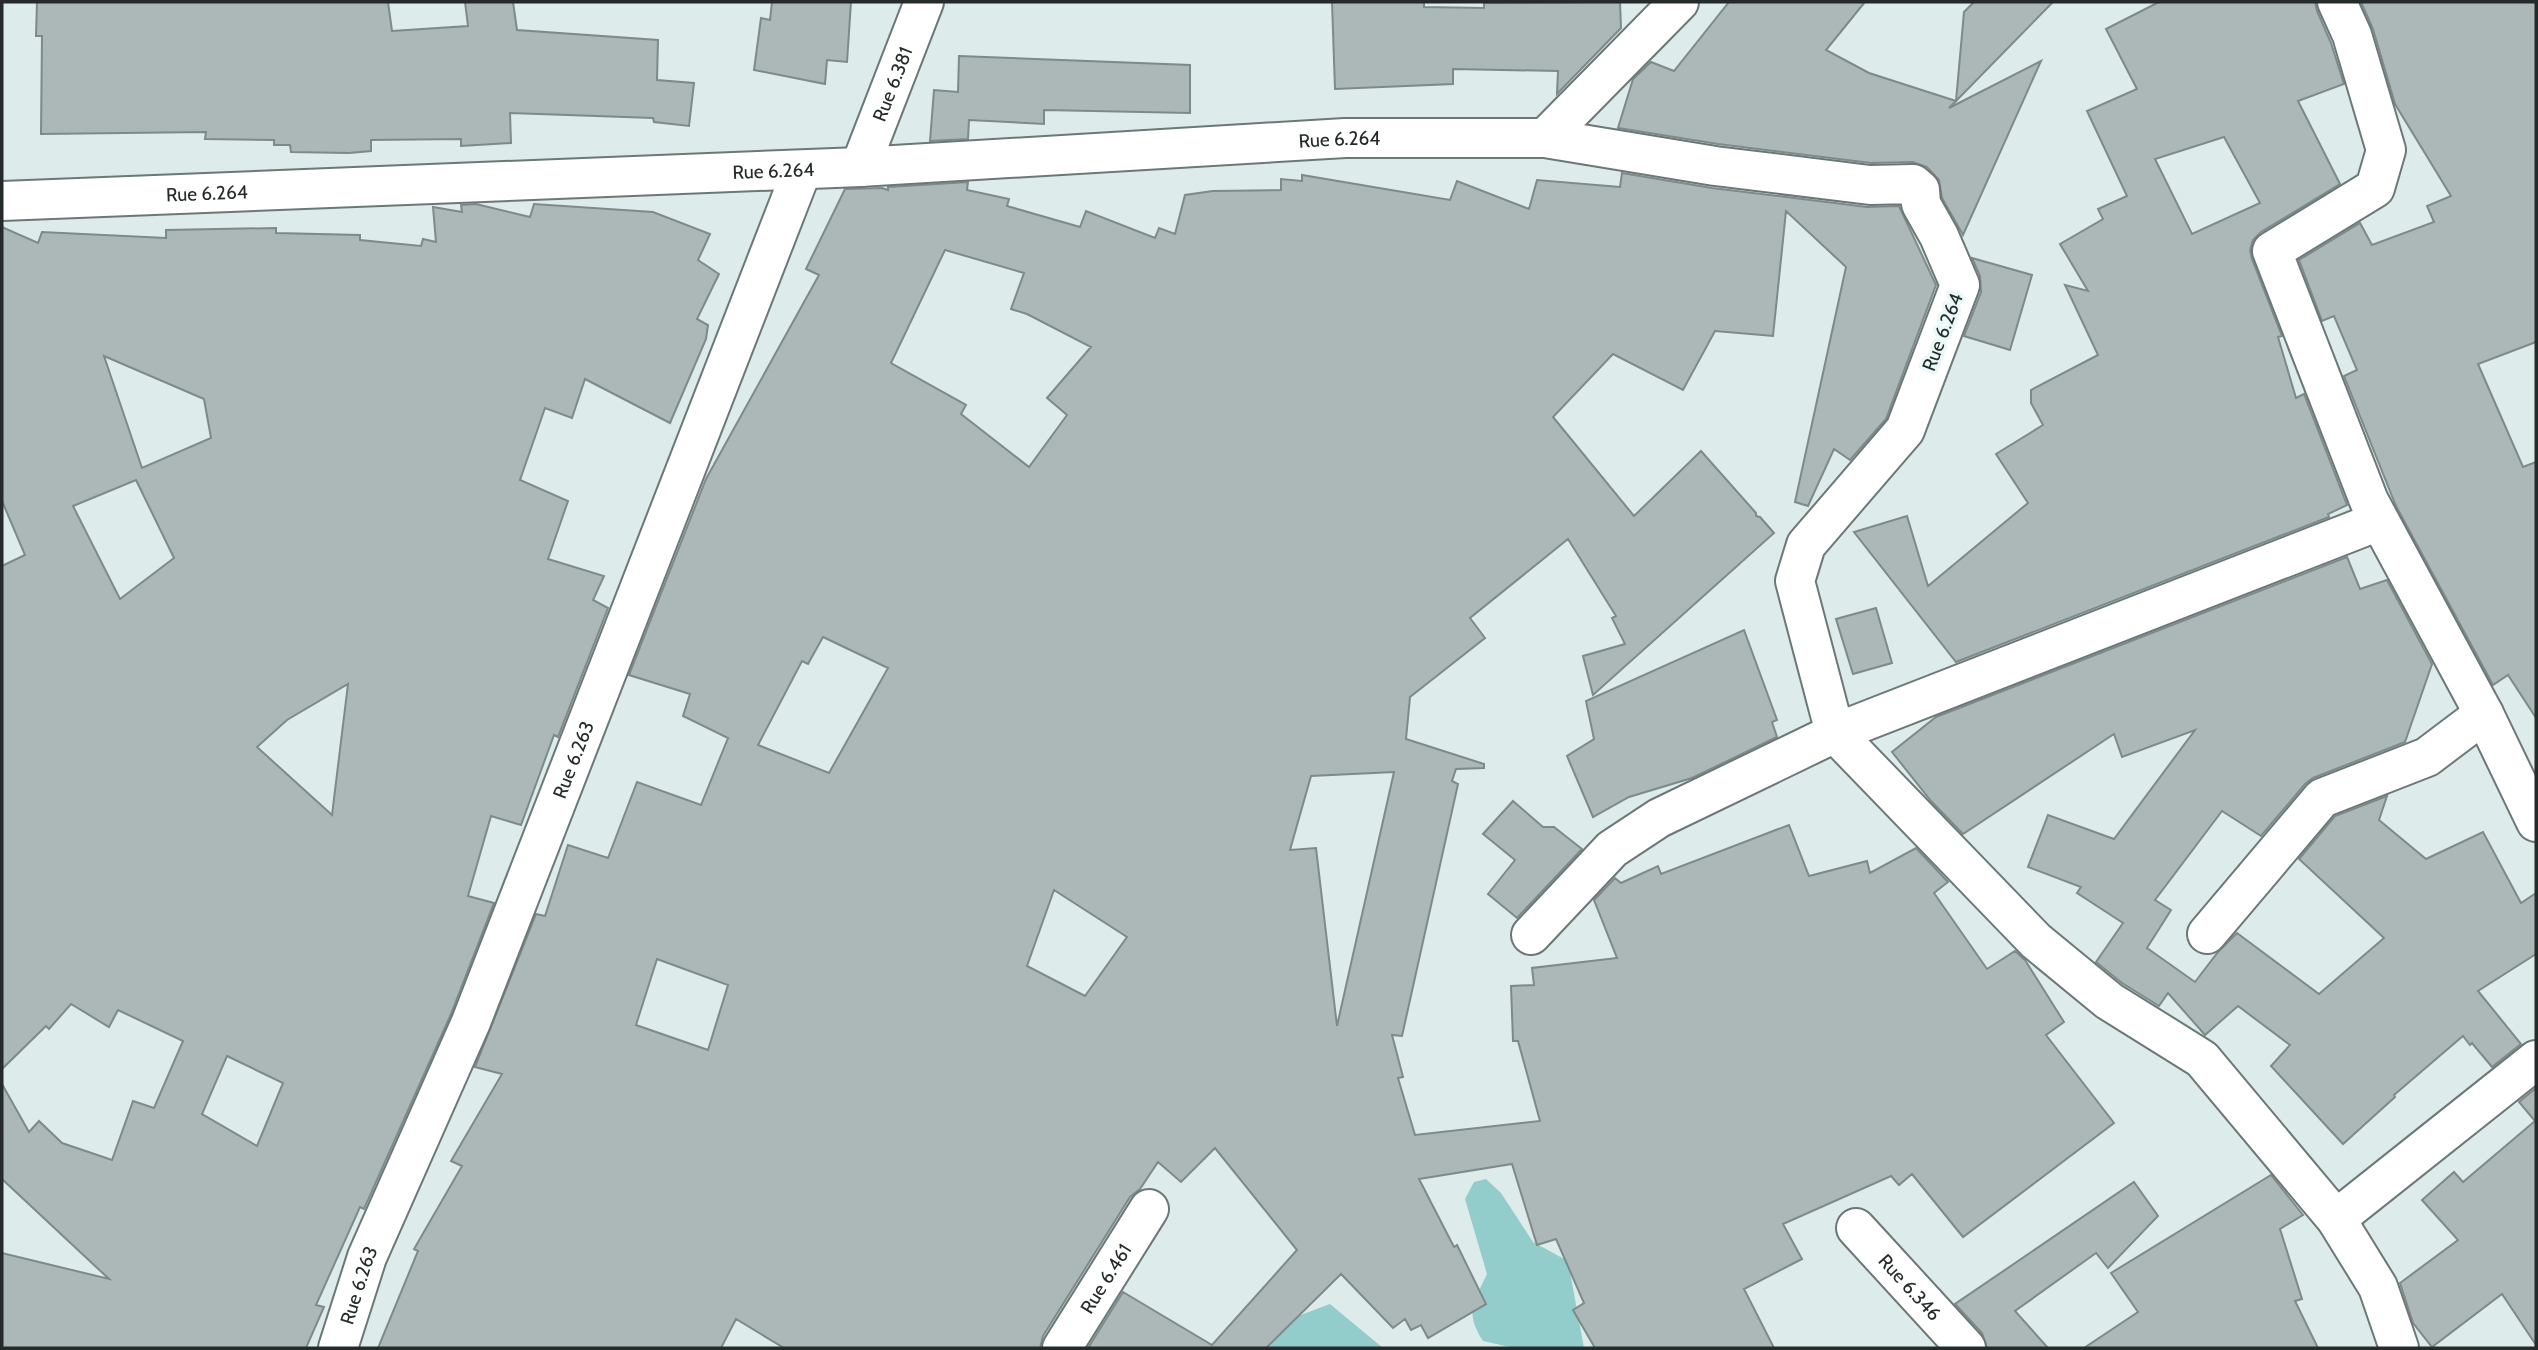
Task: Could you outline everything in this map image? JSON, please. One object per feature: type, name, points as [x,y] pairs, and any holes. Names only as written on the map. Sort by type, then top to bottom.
[{"type":"street","name":"Rue 6.381","points":[[860,167],[924,2]]},
{"type":"street","points":[[1545,138],[1679,2]]},
{"type":"street","points":[[2337,2],[2352,35],[2386,150],[2375,188],[2272,251],[2369,501],[2484,714],[2536,822]]},
{"type":"street","name":"Rue 6.264","points":[[2,201],[802,170],[1345,138],[1545,138],[1728,168],[1870,185],[1913,184],[1920,190],[1921,204],[1939,236],[1960,285],[1905,430],[1806,545],[1795,581],[1835,733]]},
{"type":"street","name":"Rue 6.263","points":[[338,1348],[367,1257],[471,1022],[802,170]]},
{"type":"street","points":[[1531,935],[1612,849],[1647,826],[1835,733],[2379,521]]},
{"type":"street","points":[[2207,934],[2322,798],[2427,757],[2484,714]]},
{"type":"street","points":[[1835,733],[2036,941],[2109,1001],[2202,1059],[2336,1219],[2378,1287],[2399,1348]]},
{"type":"street","points":[[2336,1219],[2536,1060]]},
{"type":"street","name":"Rue 6.461","points":[[1062,1348],[1149,1209]]},
{"type":"street","name":"Rue 6.346","points":[[1856,1228],[1966,1348]]},
{"type":"shaded area","points":[[1486,1179],[1501,1193],[1533,1242],[1568,1261],[1584,1348],[1514,1348],[1483,1341],[1477,1331],[1472,1314],[1473,1307],[1487,1274],[1465,1199],[1474,1182]]},
{"type":"shaded area","points":[[1330,1304],[1383,1348],[1229,1348],[1274,1340],[1298,1316]]},
{"type":"building","points":[[37,2],[388,2],[392,31],[468,26],[465,2],[513,2],[517,30],[658,40],[657,80],[694,83],[689,126],[654,122],[653,118],[510,113],[511,143],[461,146],[461,139],[371,140],[371,151],[349,153],[291,152],[290,145],[274,145],[274,140],[205,139],[206,132],[41,134],[42,36],[36,36]]},
{"type":"building","points":[[772,2],[851,2],[847,62],[827,60],[825,84],[754,70],[761,18],[770,20]]},
{"type":"building","points":[[1332,2],[1424,2],[1424,7],[1484,8],[1484,3],[1620,2],[1621,28],[1557,94],[1558,71],[1453,69],[1453,84],[1335,89]]},
{"type":"building","points":[[1729,2],[1865,2],[1826,50],[1869,73],[1956,101],[1949,108],[2041,61],[1963,235],[1942,198],[1939,180],[1927,167],[1913,162],[1871,163],[1718,144],[1618,128],[1633,79],[1651,62],[1674,71]]},
{"type":"building","points":[[1974,2],[2053,2],[1956,101],[1964,12]]},
{"type":"building","points":[[2159,2],[2315,2],[2344,84],[2298,101],[2340,184],[2261,232],[2253,240],[2250,250],[2282,336],[2278,337],[2296,398],[2304,394],[2347,505],[2328,514],[2329,517],[1956,662],[1854,532],[1907,516],[1928,586],[2028,503],[1996,454],[2043,425],[2031,403],[2031,390],[2098,355],[2065,285],[2088,291],[2060,244],[2103,219],[2098,209],[2127,196],[2087,111],[2137,89],[2106,29]],"holes":[[[2224,137],[2260,203],[2192,234],[2155,159]]]},
{"type":"building","points":[[2361,2],[2536,2],[2536,342],[2478,364],[2523,467],[2536,462],[2536,718],[2508,675],[2493,685],[2396,506],[2344,376],[2357,370],[2334,316],[2322,321],[2299,260],[2360,223],[2372,245],[2434,222],[2427,206],[2451,196],[2395,104],[2373,29]]},
{"type":"building","points":[[959,56],[1190,65],[1190,113],[1044,110],[1044,124],[969,120],[968,139],[930,141],[934,90],[958,92]]},
{"type":"building","points":[[1622,173],[1712,188],[1867,207],[1899,206],[1936,285],[1886,419],[1850,460],[1834,449],[1808,506],[1795,502],[1846,267],[1786,211],[1773,336],[1715,331],[1683,390],[1613,354],[1553,417],[1634,516],[1701,451],[1756,516],[1774,533],[1593,695],[1583,656],[1625,644],[1612,618],[1616,616],[1568,539],[1470,618],[1485,638],[1410,697],[1406,739],[1484,764],[1484,768],[1456,769],[1452,781],[1458,784],[1402,1036],[1392,1035],[1403,1077],[1398,1078],[1415,1135],[1540,1121],[1518,1041],[1513,1041],[1511,986],[1534,985],[1532,968],[1617,958],[1594,900],[1615,878],[1621,883],[1658,866],[1661,874],[1789,825],[1809,876],[1867,861],[1870,873],[1916,848],[1948,882],[1934,893],[1987,969],[2015,951],[2025,960],[2064,1022],[2046,1035],[2114,1123],[1963,1237],[1912,1174],[1899,1185],[1891,1176],[1783,1224],[1802,1259],[1744,1289],[1774,1348],[1595,1348],[1573,1310],[1584,1303],[1556,1239],[1537,1245],[1512,1164],[1419,1179],[1454,1247],[1457,1245],[1486,1304],[1428,1338],[1421,1325],[1411,1330],[1405,1319],[1393,1328],[1341,1274],[1266,1348],[1088,1348],[1123,1292],[1212,1345],[1297,1250],[1215,1148],[1181,1182],[1158,1162],[1140,1189],[1130,1197],[1043,1336],[1040,1348],[784,1348],[736,1319],[721,1348],[378,1348],[418,1251],[414,1249],[462,1166],[451,1161],[502,1074],[475,1067],[536,914],[545,916],[568,845],[608,858],[637,782],[701,805],[728,738],[683,716],[690,694],[629,675],[706,479],[819,275],[806,269],[845,189],[888,190],[888,187],[968,182],[967,190],[1009,199],[1007,206],[1080,227],[1086,211],[1155,238],[1159,228],[1175,234],[1185,195],[1213,191],[1281,190],[1281,179],[1302,181],[1302,175],[1450,200],[1457,181],[1529,209],[1537,180],[1620,187]],"holes":[[[945,250],[1024,273],[1011,309],[1027,314],[1091,347],[1047,398],[1067,415],[1029,467],[961,414],[966,405],[891,363]],[[823,637],[888,668],[829,773],[758,745],[802,661],[808,664]],[[1394,772],[1337,1026],[1316,848],[1290,850],[1311,776]],[[1054,890],[1127,937],[1085,996],[1027,966]],[[657,959],[728,985],[708,1050],[636,1025]]]},
{"type":"building","points":[[476,204],[530,217],[534,204],[653,212],[710,234],[698,260],[719,274],[697,319],[708,325],[706,339],[670,423],[585,379],[572,418],[545,408],[520,480],[568,501],[548,559],[604,576],[593,600],[608,608],[558,737],[554,735],[521,825],[491,816],[468,896],[494,903],[451,1014],[364,1209],[360,1207],[316,1305],[324,1307],[306,1348],[2,1348],[2,1253],[109,1279],[2,1179],[2,1084],[29,1132],[39,1121],[62,1143],[112,1160],[133,1101],[154,1108],[183,1041],[118,1010],[109,1027],[71,1004],[49,1029],[46,1026],[2,1069],[2,566],[25,555],[2,501],[2,227],[38,243],[42,232],[166,238],[166,230],[276,228],[276,233],[360,235],[360,240],[421,246],[423,239],[436,242],[433,207],[462,212],[461,205]],"holes":[[[104,356],[204,399],[211,438],[142,468]],[[136,480],[174,558],[120,599],[73,506]],[[348,684],[332,815],[257,747],[287,720]],[[227,1056],[283,1083],[257,1146],[202,1114]]]},
{"type":"building","points":[[1972,258],[2032,275],[2010,350],[1964,336],[1981,292],[1980,276]]},
{"type":"building","points":[[2347,557],[2360,589],[2387,580],[2432,664],[2405,742],[2313,778],[2261,836],[2222,811],[2155,900],[2171,910],[2147,948],[2195,982],[2237,933],[2319,994],[2384,938],[2299,859],[2335,816],[2387,796],[2379,820],[2426,859],[2483,832],[2521,903],[2536,893],[2536,954],[2478,991],[2521,1044],[2492,1067],[2463,1036],[2394,1095],[2395,1097],[2343,1144],[2271,1066],[2290,1045],[2238,1006],[2205,1035],[2168,993],[2159,1006],[2122,983],[2096,962],[2123,923],[2077,893],[2081,887],[2028,867],[2048,815],[2114,839],[2195,730],[2122,757],[2114,734],[1963,834],[1931,801],[1892,752],[1936,717]]},
{"type":"building","points":[[1876,608],[1892,663],[1853,674],[1836,619]]},
{"type":"building","points":[[1744,630],[1777,720],[1772,722],[1777,737],[1692,778],[1629,797],[1593,817],[1567,756],[1594,739],[1586,701]]},
{"type":"building","points":[[1513,801],[1543,827],[1554,827],[1582,849],[1517,918],[1488,894],[1515,860],[1483,834]]},
{"type":"building","points":[[2536,1088],[2536,1345],[2502,1294],[2432,1347],[2413,1323],[2400,1283],[2458,1240],[2422,1200],[2454,1172],[2463,1182],[2535,1121],[2519,1102]]},
{"type":"building","points":[[2271,1175],[2303,1215],[2280,1229],[2302,1299],[2295,1301],[2318,1348],[2084,1348],[2138,1312],[2111,1273]]},
{"type":"building","points":[[2134,1182],[2158,1216],[2108,1268],[2096,1253],[2015,1311],[2048,1348],[1987,1348],[1982,1333],[1955,1304]]}]
